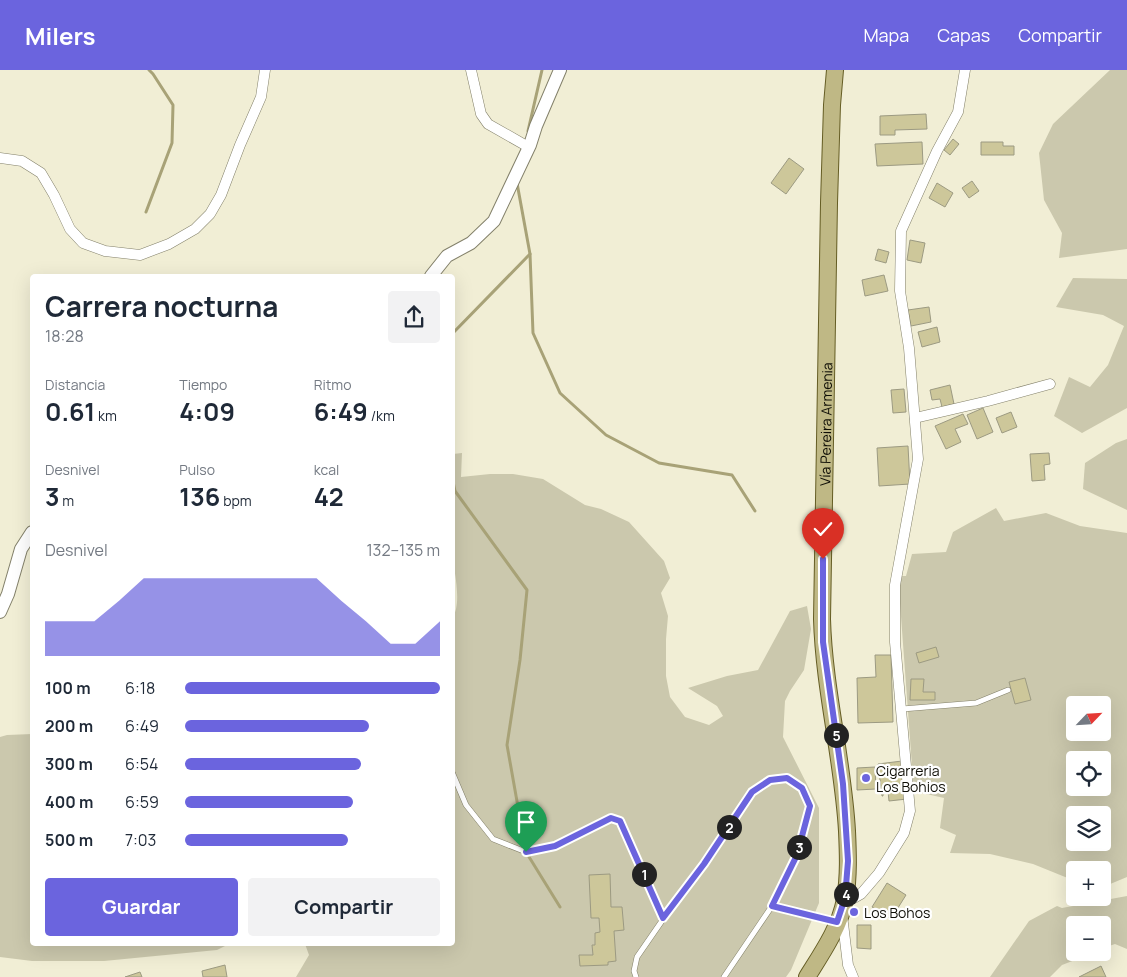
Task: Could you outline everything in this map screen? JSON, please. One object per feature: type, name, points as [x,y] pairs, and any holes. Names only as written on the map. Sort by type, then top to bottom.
[{"type":"main road","name":"Vía Pereira Armenia","points":[[807,977],[826,946],[841,911],[848,861],[846,815],[825,656],[822,619],[829,202],[835,70]]},
{"type":"street","points":[[0,158],[22,161],[41,173],[70,229],[83,243],[105,251],[140,255],[195,229],[210,214],[221,195],[261,97],[265,70]]},
{"type":"street","points":[[471,70],[481,114],[488,124],[530,145]]},
{"type":"street","points":[[433,274],[447,256],[471,243],[494,222],[530,145],[560,70]]},
{"type":"street","points":[[853,977],[848,965],[841,911],[861,894],[879,873],[904,833],[910,812],[896,642],[895,585],[918,459],[909,348],[900,291],[900,231],[937,151],[958,112],[965,70]]},
{"type":"street","points":[[914,418],[1050,384]]},
{"type":"street","points":[[0,612],[8,594],[21,549],[30,535]]},
{"type":"lane","points":[[902,709],[976,702],[1008,690]]},
{"type":"lane","points":[[636,977],[634,971],[637,957],[663,918],[704,864],[752,792],[770,780],[787,778],[802,788],[810,806],[797,855],[772,906],[724,977]]},
{"type":"lane","points":[[455,779],[466,805],[493,839],[526,852],[555,846],[611,818],[620,821],[663,918]]},
{"type":"lane","points":[[772,906],[841,911]]},
{"type":"shaded area","points":[[1110,70],[1127,70],[1127,249],[1059,258],[1062,233],[1044,200],[1039,153],[1053,124]]},
{"type":"shaded area","points":[[1073,278],[1127,279],[1127,408],[1082,433],[1054,416],[1069,377],[1090,387],[1108,365],[1124,326],[1103,315],[1056,307]]},
{"type":"shaded area","points":[[1127,439],[1127,510],[1083,489],[1085,463],[1116,443]]},
{"type":"shaded area","points":[[462,453],[461,477],[513,474],[543,479],[585,505],[601,509],[629,522],[664,561],[670,578],[661,593],[668,616],[666,676],[670,697],[685,717],[709,725],[723,716],[717,706],[688,688],[727,676],[758,670],[790,611],[807,606],[811,629],[804,670],[785,701],[783,737],[819,808],[819,903],[791,970],[786,977],[296,977],[309,955],[306,946],[455,946],[455,613],[457,593],[455,573],[455,454]]},
{"type":"shaded area","points":[[996,508],[1004,521],[1046,513],[1080,526],[1127,533],[1127,877],[1111,884],[1111,861],[1066,861],[1066,877],[1033,864],[990,854],[950,853],[956,835],[940,828],[944,798],[914,793],[898,576],[906,576],[912,554],[946,552],[953,532]]},
{"type":"shaded area","points":[[30,734],[30,946],[225,946],[217,950],[104,961],[32,961],[0,957],[0,737]]},
{"type":"shaded area","points":[[1127,896],[1127,949],[1115,944],[1111,945],[1111,916],[1066,916],[1066,961],[1072,961],[1062,965],[1050,977],[990,977],[1029,921],[1057,906],[1062,908],[1073,906],[1111,906],[1111,899]]},
{"type":"building","points":[[926,114],[927,129],[895,130],[895,135],[880,135],[880,116]]},
{"type":"building","points":[[953,139],[959,144],[950,155],[944,150]]},
{"type":"building","points":[[922,142],[923,164],[877,166],[875,144]]},
{"type":"building","points":[[981,142],[1003,142],[1003,146],[1014,146],[1014,155],[981,155]]},
{"type":"building","points":[[789,158],[804,169],[786,194],[771,183]]},
{"type":"building","points":[[972,181],[979,191],[969,198],[962,188]]},
{"type":"building","points":[[937,183],[953,193],[945,207],[929,198]]},
{"type":"building","points":[[910,240],[925,243],[921,263],[907,260]]},
{"type":"building","points":[[878,249],[889,252],[886,263],[875,260]]},
{"type":"building","points":[[884,275],[888,291],[865,296],[862,280]]},
{"type":"building","points":[[929,307],[931,322],[911,326],[908,310]]},
{"type":"building","points":[[937,327],[940,342],[922,347],[918,332]]},
{"type":"building","points":[[950,385],[954,404],[942,407],[940,399],[932,400],[930,390]]},
{"type":"building","points":[[904,389],[906,412],[893,413],[891,390]]},
{"type":"building","points":[[983,408],[993,432],[977,439],[967,415]]},
{"type":"building","points":[[1011,412],[1017,427],[1002,433],[996,418]]},
{"type":"building","points":[[963,414],[968,424],[955,429],[961,442],[946,449],[935,426]]},
{"type":"building","points":[[908,446],[910,484],[879,486],[877,448]]},
{"type":"building","points":[[1049,453],[1050,464],[1044,465],[1045,480],[1032,481],[1030,454]]},
{"type":"building","points":[[936,647],[939,657],[919,663],[916,653]]},
{"type":"building","points":[[875,655],[891,655],[893,722],[858,723],[857,678],[876,677]]},
{"type":"building","points":[[1025,678],[1031,700],[1015,704],[1009,682]]},
{"type":"building","points":[[911,679],[924,679],[923,692],[935,692],[935,700],[910,700]]},
{"type":"building","points":[[902,761],[907,799],[889,801],[888,791],[883,792],[882,796],[878,764]]},
{"type":"building","name":"Cigarreria Los Bohios","points":[[875,767],[876,789],[857,790],[857,768]]},
{"type":"building","points":[[610,874],[611,907],[622,907],[624,930],[614,931],[616,961],[608,962],[608,965],[580,966],[579,955],[593,955],[592,945],[595,945],[595,933],[600,932],[599,918],[591,918],[589,875]]},
{"type":"building","points":[[887,883],[906,895],[891,919],[872,907]]},
{"type":"building","points":[[857,925],[871,925],[871,949],[857,948]]},
{"type":"building","points":[[225,965],[227,977],[203,977],[202,971]]},
{"type":"building","points":[[1101,966],[1106,977],[1079,977]]},
{"type":"building","points":[[140,972],[142,977],[125,977]]},
{"type":"waterway","points":[[146,212],[172,143],[173,105],[149,70]]},
{"type":"waterway","points":[[528,131],[542,70]]},
{"type":"waterway","points":[[517,183],[530,254],[533,333],[560,393],[606,435],[659,463],[732,475],[755,511]]},
{"type":"waterway","points":[[455,331],[530,254]]},
{"type":"waterway","points":[[455,491],[527,590],[520,660],[507,745],[526,852],[560,907]]},
{"type":"place","name":"Cigarreria Los Bohios","points":[[866,778]]},
{"type":"place","name":"Los Bohos","points":[[854,912]]},
{"type":"route","points":[[526,852],[555,846],[611,818],[620,821],[663,918],[704,864],[752,792],[770,780],[787,778],[802,788],[810,806],[797,855],[772,906],[837,922],[842,912],[845,898],[848,861],[843,784],[823,642],[823,559]]}]
